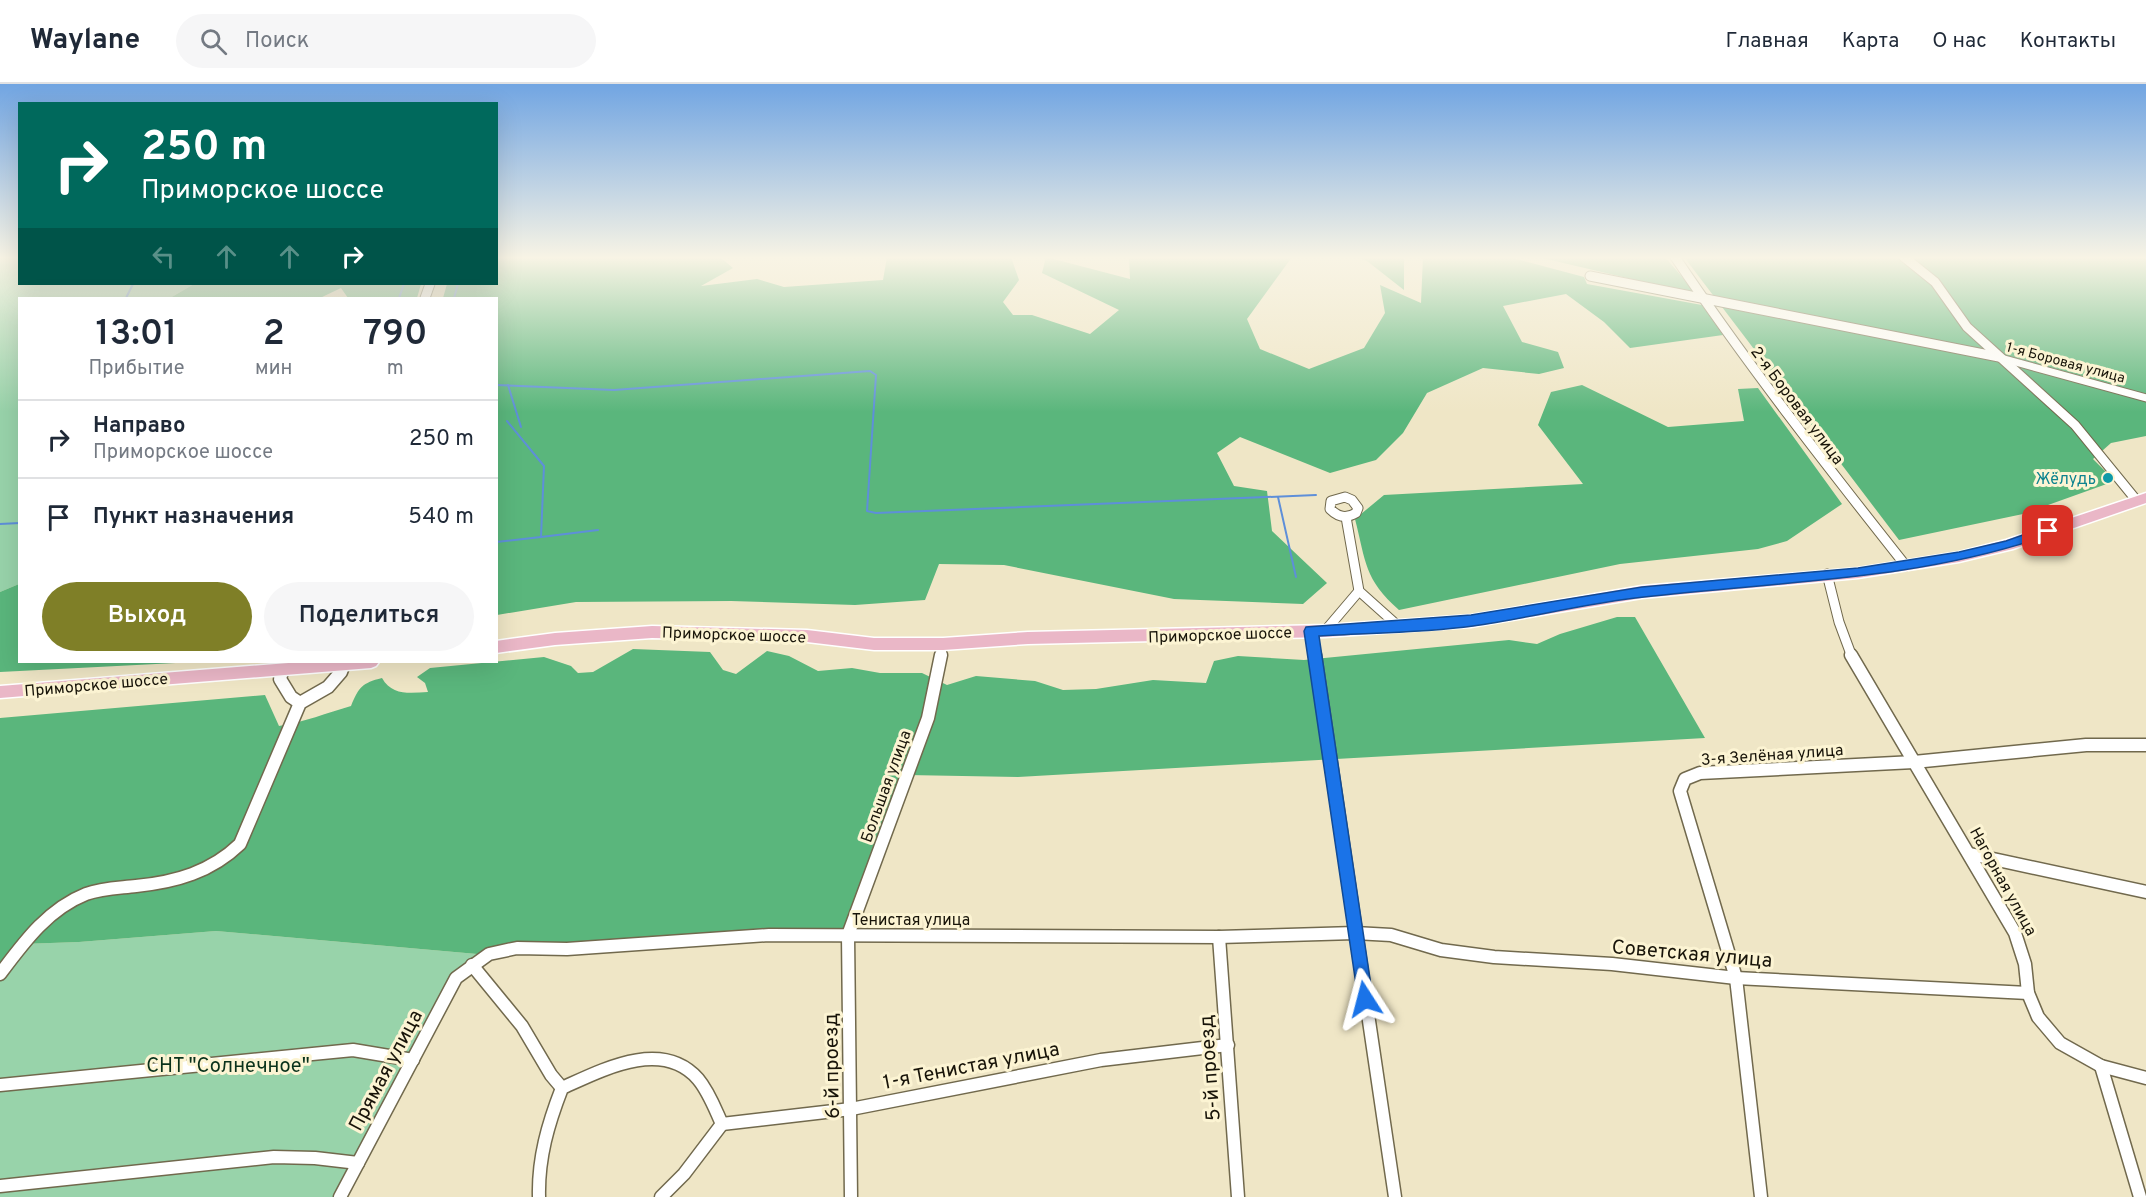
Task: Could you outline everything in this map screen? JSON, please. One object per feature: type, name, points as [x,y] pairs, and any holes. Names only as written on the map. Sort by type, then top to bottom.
[{"type":"main road","name":"Приморское шоссе","points":[[498,647],[555,639],[652,632],[807,636],[874,644],[943,644],[1028,638],[1318,631],[1471,621],[1688,586],[1906,566],[1959,557],[2008,545],[2141,500]]},
{"type":"main road","name":"Приморское шоссе","points":[[0,692],[313,664],[358,663]]},
{"type":"street","name":"2-я Боровая улица","points":[[1712,309],[1732,342],[1786,415],[1906,566]]},
{"type":"street","name":"1-я Боровая улица","points":[[1752,309],[1999,357],[2146,398]]},
{"type":"street","points":[[1954,309],[1967,327],[2075,425],[2141,500]]},
{"type":"street","points":[[1346,517],[1359,591],[1397,626]]},
{"type":"street","name":"Нагорная улица","points":[[1827,574],[1839,622],[1854,663],[1970,854],[2015,933],[2025,964],[2028,993],[2038,1017],[2060,1043],[2101,1066],[2146,1078]]},
{"type":"street","points":[[1359,591],[1318,631],[1355,933],[1395,1197]]},
{"type":"street","name":"Большая улица","points":[[848,935],[928,718],[943,644]]},
{"type":"street","points":[[0,974],[31,932],[57,910],[82,895],[112,888],[160,884],[184,878],[230,856],[240,844],[300,702],[328,687],[341,672],[344,664]]},
{"type":"street","points":[[283,668],[280,678],[283,684],[291,697],[300,702]]},
{"type":"street","name":"3-я Зелёная улица","points":[[1761,1197],[1736,978],[1680,791],[1685,779],[1700,773],[1914,762],[2086,745],[2146,745]]},
{"type":"street","points":[[1970,854],[2146,892]]},
{"type":"street","name":"Тенистая улица","points":[[472,966],[489,954],[517,948],[567,949],[769,935],[1219,937],[1355,933]]},
{"type":"street","name":"Советская улица","points":[[1355,933],[1391,936],[1442,950],[1494,957],[1612,964],[1736,978],[2028,993]]},
{"type":"street","name":"6-й проезд","points":[[848,935],[851,1197]]},
{"type":"street","name":"5-й проезд","points":[[1219,937],[1238,1197]]},
{"type":"street","points":[[472,966],[522,1026],[551,1075],[562,1088]]},
{"type":"street","name":"Прямая улица","points":[[340,1197],[456,978],[472,966]]},
{"type":"street","name":"1-я Тенистая улица","points":[[722,1124],[851,1109],[1101,1060],[1228,1045]]},
{"type":"street","points":[[0,1085],[353,1050],[412,1060]]},
{"type":"street","points":[[539,1197],[540,1156],[549,1121],[562,1088],[603,1070],[642,1058],[672,1062],[695,1076],[722,1124],[684,1174],[661,1197]]},
{"type":"street","points":[[2101,1066],[2140,1197]]},
{"type":"street","points":[[0,1186],[274,1157],[315,1158],[358,1163]]},
{"type":"green space","points":[[0,309],[18,309],[18,584],[0,592]]},
{"type":"green space","points":[[498,309],[1008,309],[1013,315],[1032,315],[1090,334],[1119,310],[1117,309],[1254,309],[1247,319],[1260,349],[1309,369],[1364,348],[1385,313],[1384,309],[1505,309],[1522,342],[1558,352],[1564,368],[1539,374],[1483,368],[1427,393],[1403,433],[1376,460],[1330,473],[1240,437],[1217,453],[1234,486],[1267,491],[1272,531],[1327,583],[1303,604],[1174,599],[1004,565],[939,564],[925,600],[855,605],[731,601],[576,602],[498,615]]},
{"type":"green space","points":[[1586,309],[1705,309],[1723,335],[1630,348],[1604,322]]},
{"type":"green space","points":[[1723,309],[2146,309],[2146,436],[2111,443],[2093,459],[2115,481],[2023,514],[1899,540]]},
{"type":"green space","points":[[1582,385],[1668,427],[1744,421],[1738,389],[1758,388],[1842,504],[1787,541],[1758,549],[1620,564],[1399,610],[1379,589],[1368,569],[1355,519],[1384,495],[1583,484],[1538,425],[1551,392]]},
{"type":"green space","points":[[18,584],[18,663],[176,663],[0,672],[0,592]]},
{"type":"green space","points":[[1617,617],[1635,617],[1705,738],[1018,777],[907,775],[851,926],[837,935],[517,948],[477,954],[216,931],[79,942],[22,944],[0,974],[0,718],[265,695],[279,726],[351,706],[362,687],[382,678],[396,691],[428,692],[425,683],[417,677],[430,668],[544,657],[571,666],[578,673],[593,672],[633,649],[710,652],[723,670],[736,674],[767,651],[789,656],[818,671],[852,668],[880,673],[922,673],[947,685],[976,676],[1035,681],[1063,690],[1096,689],[1153,680],[1206,683],[1214,661],[1238,656],[1304,660],[1509,640],[1537,644],[1560,634]]},
{"type":"green space","name":"СНТ \"Солнечное\"","points":[[216,931],[477,954],[456,978],[340,1197],[0,1197],[0,974],[22,944],[79,942]]},
{"type":"waterway","points":[[508,386],[614,390],[870,371],[876,375],[867,511],[876,513],[1316,495]]},
{"type":"waterway","points":[[498,385],[508,386]]},
{"type":"waterway","points":[[508,386],[521,427]]},
{"type":"waterway","points":[[507,421],[544,466],[541,537]]},
{"type":"waterway","points":[[1278,497],[1296,577]]},
{"type":"waterway","points":[[0,524],[18,523]]},
{"type":"waterway","points":[[541,537],[598,530]]},
{"type":"waterway","points":[[498,542],[541,537]]},
{"type":"place","name":"Жёлудь","points":[[2108,478]]},
{"type":"route","points":[[1365,999],[1311,631],[1471,621],[1688,586],[1858,573],[1959,557],[2008,545],[2048,531]]}]
